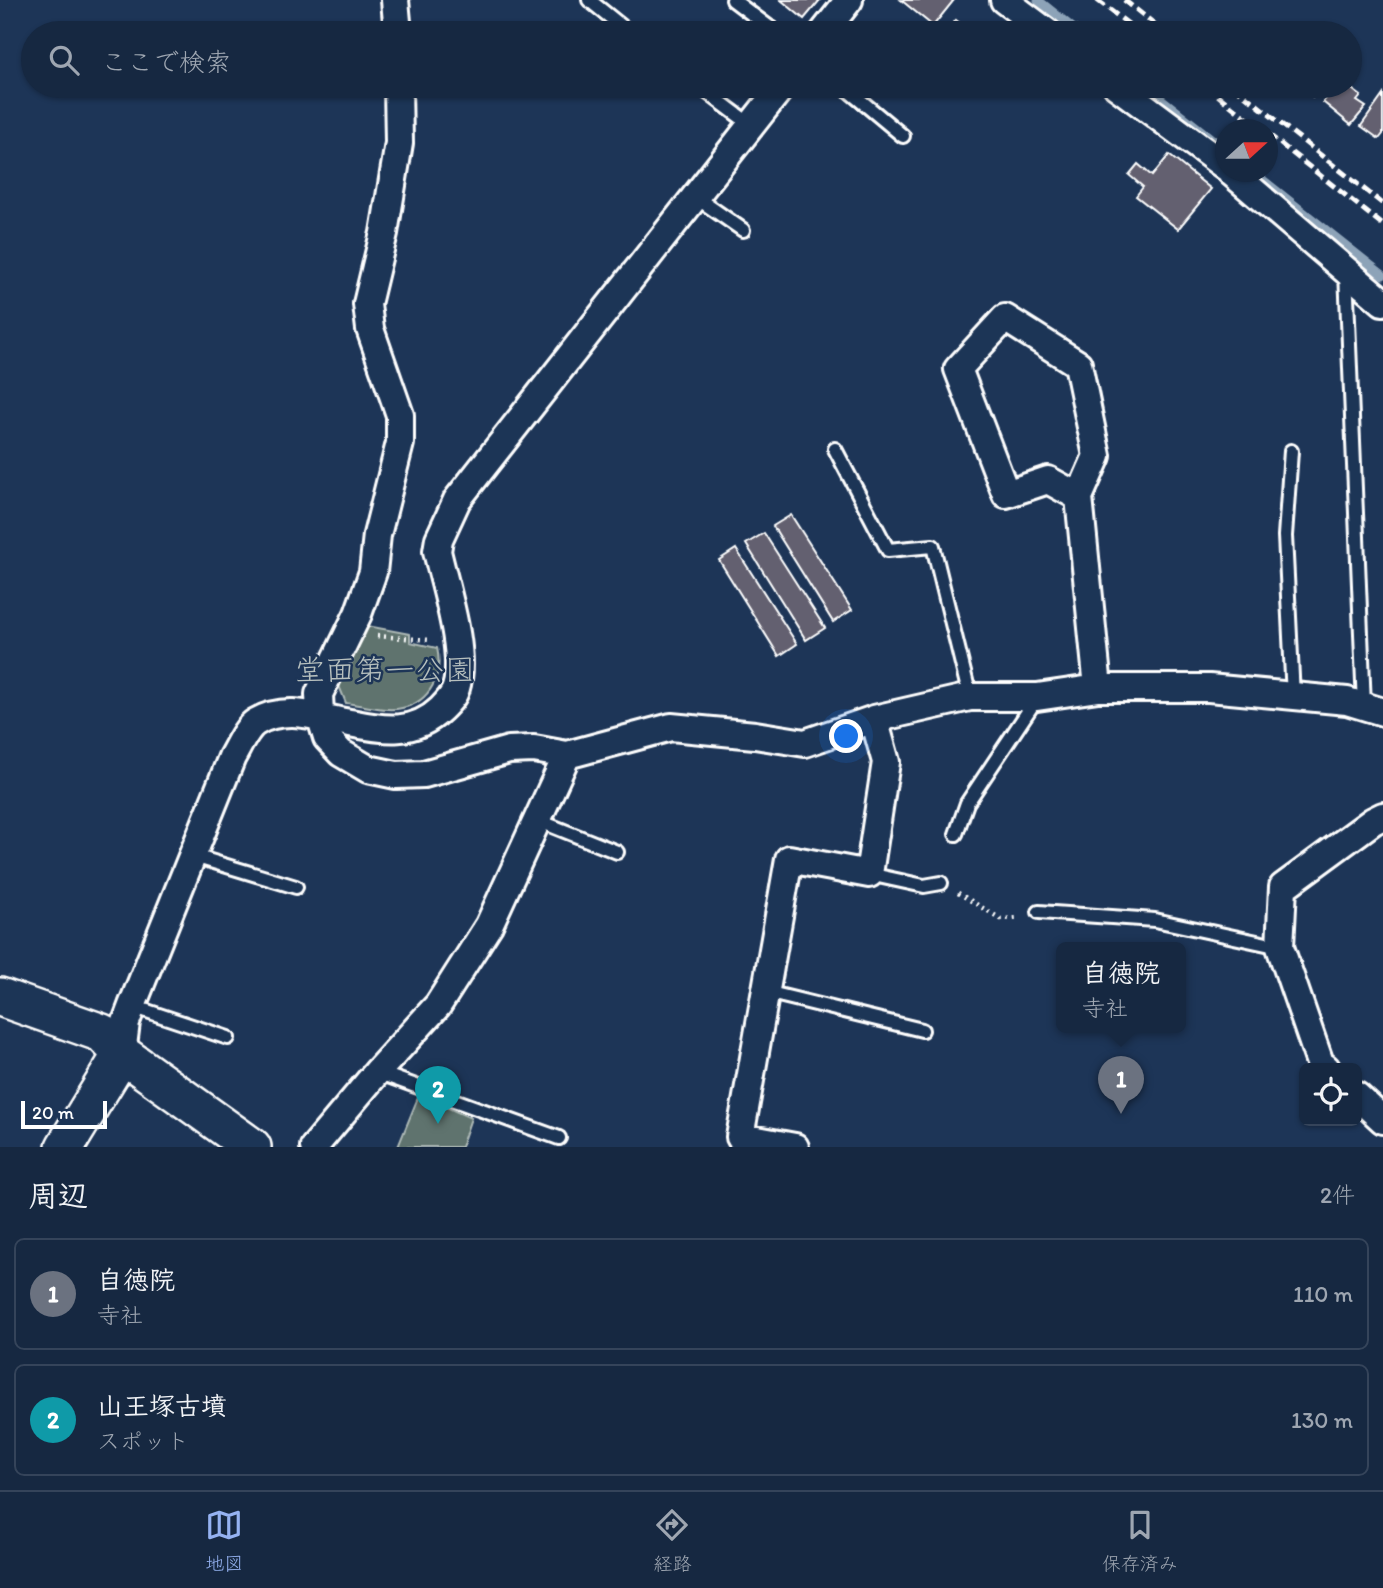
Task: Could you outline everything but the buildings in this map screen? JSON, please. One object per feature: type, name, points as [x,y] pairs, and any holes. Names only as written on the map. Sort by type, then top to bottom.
[{"type":"street","points":[[395,0],[397,21]]},
{"type":"street","points":[[832,21],[849,0]]},
{"type":"street","points":[[1004,0],[1032,21]]},
{"type":"street","points":[[398,98],[399,143],[384,233],[367,303],[370,329],[400,415],[400,443],[377,535],[373,572],[358,614],[319,694],[320,715],[327,738],[341,753],[368,769],[396,775],[424,774],[509,750],[534,749],[567,755],[671,727],[805,743],[874,719],[970,697],[1037,697],[1098,688],[1209,688],[1347,701],[1374,709]]},
{"type":"street","points":[[65,1147],[122,1054],[125,1022],[232,757],[253,723],[290,713],[320,715],[349,723],[405,728],[421,724],[448,703],[456,690],[458,649],[436,551],[457,500],[772,98]]},
{"type":"street","points":[[1133,98],[1215,159]]},
{"type":"street","points":[[1243,182],[1383,302]]},
{"type":"street","points":[[1079,497],[1048,480],[1006,494],[958,369],[1004,318],[1078,364],[1097,456],[1079,497],[1098,688]]},
{"type":"street","points":[[795,1147],[740,1137],[789,859],[869,874],[886,762],[874,719]]},
{"type":"street","points":[[314,1147],[377,1072],[439,1005],[489,925],[567,755]]},
{"type":"street","points":[[1320,1063],[1280,947],[1283,887],[1383,816]]},
{"type":"street","points":[[0,997],[103,1033],[122,1054],[252,1147]]},
{"type":"street","points":[[1362,1101],[1383,1120]]},
{"type":"lane","points":[[589,0],[615,21]]},
{"type":"lane","points":[[733,0],[761,21]]},
{"type":"lane","points":[[715,98],[751,125]]},
{"type":"lane","points":[[857,98],[903,136]]},
{"type":"lane","points":[[694,196],[743,230]]},
{"type":"lane","points":[[1345,269],[1374,709]]},
{"type":"lane","points":[[835,449],[888,550],[933,546],[970,697]]},
{"type":"lane","points":[[1291,451],[1285,536],[1293,697]]},
{"type":"lane","points":[[956,834],[967,803],[1037,697]]},
{"type":"lane","points":[[537,820],[617,852]]},
{"type":"lane","points":[[194,856],[296,887]]},
{"type":"lane","points":[[869,874],[924,886],[941,883]]},
{"type":"lane","points":[[1039,912],[1155,920],[1280,947]]},
{"type":"lane","points":[[766,992],[922,1030]]},
{"type":"lane","points":[[132,1006],[228,1038]]},
{"type":"lane","points":[[377,1072],[559,1138]]},
{"type":"path","points":[[373,646],[377,635],[429,639]]},
{"type":"path","points":[[941,883],[1001,919],[1032,916],[1039,912]]},
{"type":"green space","name":"堂面第一公園","points":[[362,625],[410,634],[410,642],[437,648],[436,677],[433,686],[421,700],[396,709],[346,703],[337,681]]},
{"type":"green space","points":[[419,1095],[471,1118],[461,1147],[398,1147]]},
{"type":"waterway","points":[[1038,0],[1064,21]]},
{"type":"waterway","points":[[1160,98],[1215,141]]},
{"type":"waterway","points":[[1266,182],[1383,275]]},
{"type":"railway","points":[[1097,0],[1124,21]]},
{"type":"railway","points":[[1124,0],[1151,21]]},
{"type":"railway","points":[[1221,98],[1248,119]]},
{"type":"railway","points":[[1248,98],[1383,204]]},
{"type":"railway","points":[[1278,142],[1383,225]]},
{"type":"place","name":"自徳院","points":[[1121,1114]]},
{"type":"place","name":"山王塚古墳","points":[[438,1124]]}]
